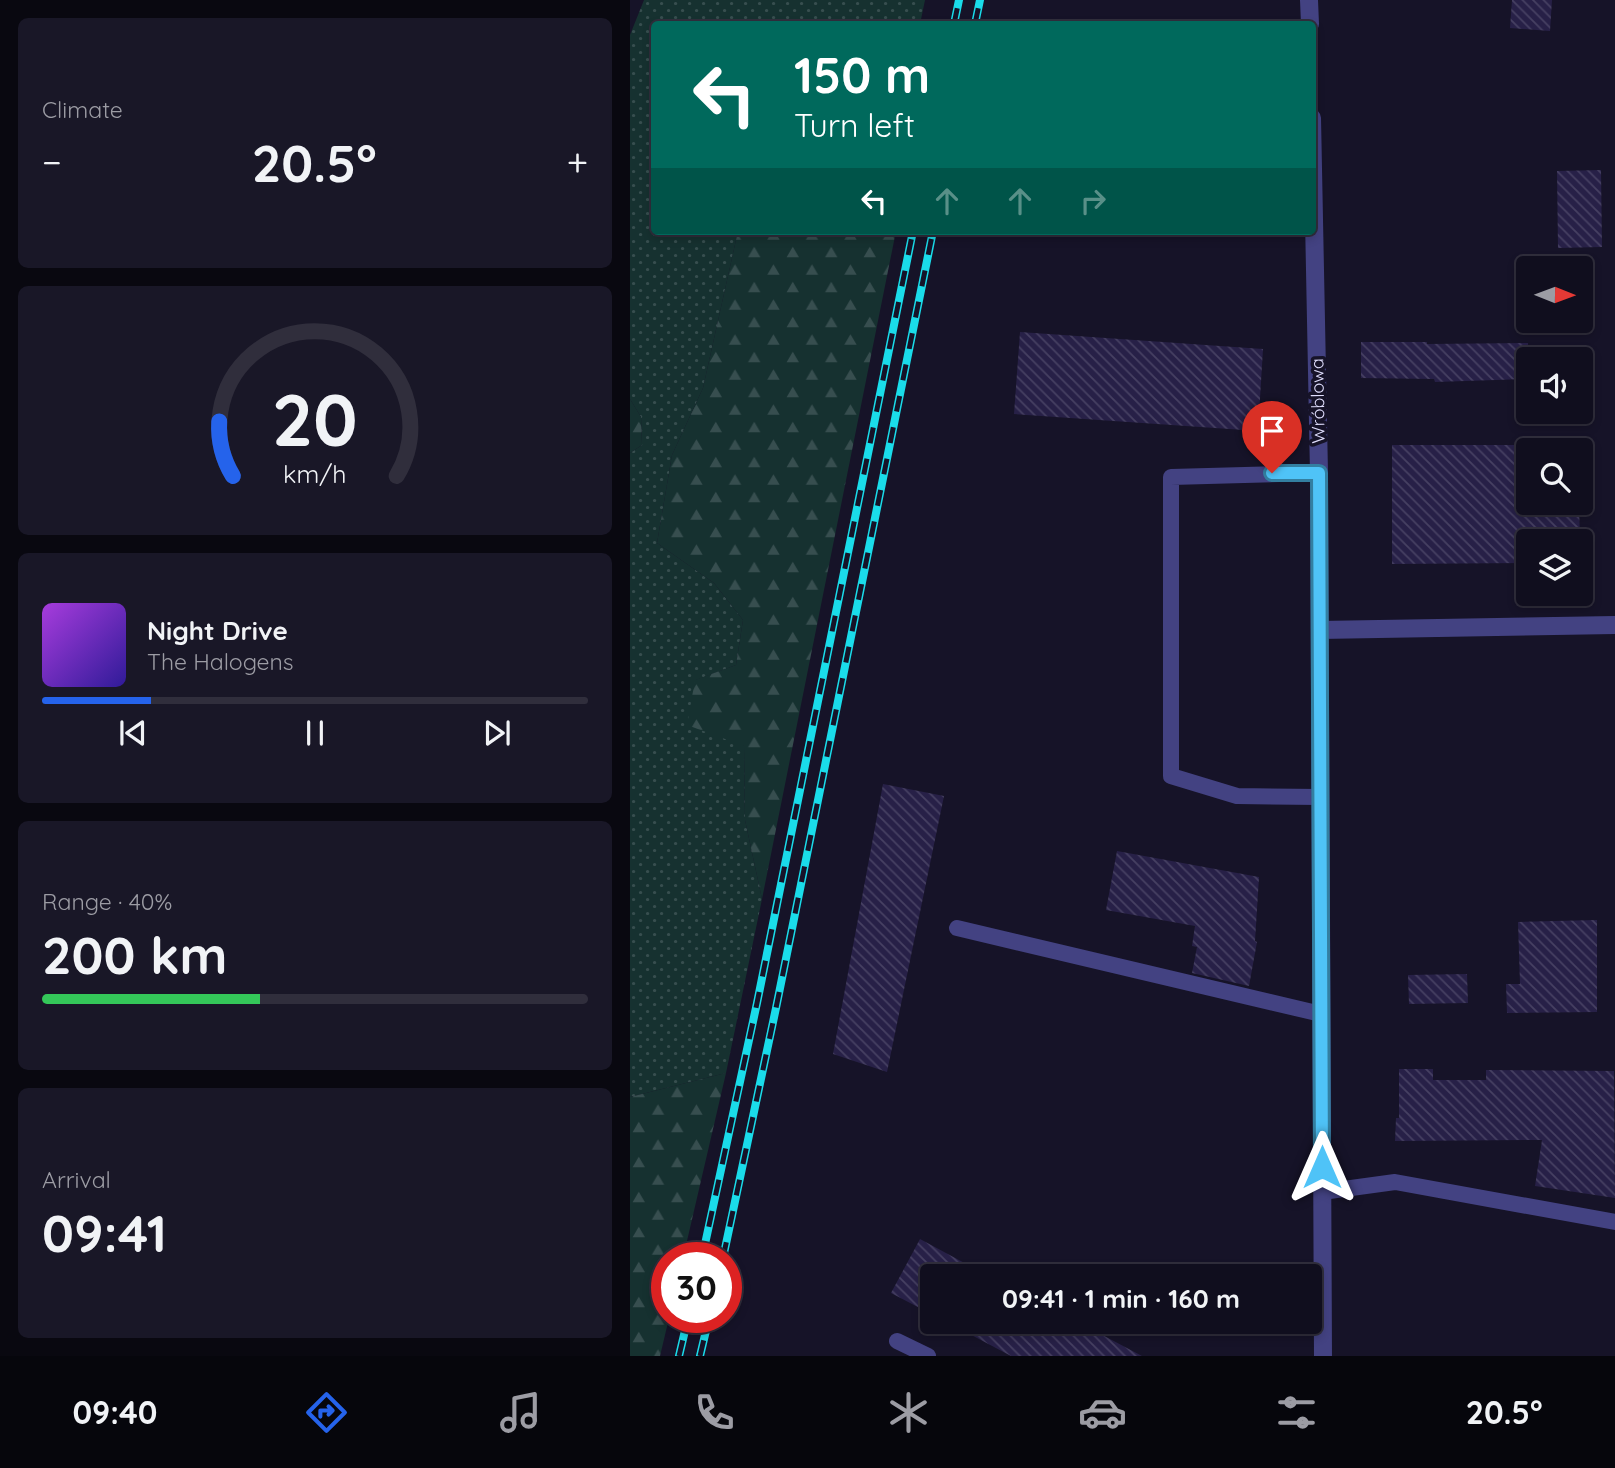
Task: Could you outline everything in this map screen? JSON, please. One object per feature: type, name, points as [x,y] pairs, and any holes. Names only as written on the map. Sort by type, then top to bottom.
[{"type":"street","points":[[1309,0],[1310,21]]},
{"type":"street","name":"Wróblowa","points":[[1314,235],[1319,473],[1323,1356]]},
{"type":"street","points":[[1320,630],[1615,625]]},
{"type":"lane","points":[[1319,473],[1171,477],[1171,776],[1237,796],[1320,797]]},
{"type":"lane","points":[[957,928],[1321,1014]]},
{"type":"lane","points":[[1322,1192],[1395,1182],[1615,1222]]},
{"type":"lane","points":[[897,1341],[928,1356]]},
{"type":"green space","points":[[644,0],[925,0],[921,21],[651,21],[651,235],[737,235],[703,388],[672,455],[657,543],[714,583],[743,620],[736,665],[696,680],[744,746],[745,820],[762,899],[726,1073],[630,1097],[630,453],[642,445],[641,417],[630,399],[630,35]]},
{"type":"green space","points":[[737,235],[895,235],[762,899],[745,820],[744,746],[687,725],[695,680],[736,665],[743,620],[714,583],[657,543],[672,455],[703,388]]},
{"type":"green space","points":[[630,399],[641,417],[642,445],[630,453]]},
{"type":"green space","points":[[726,1073],[687,1242],[651,1242],[651,1333],[665,1333],[660,1356],[630,1356],[630,1097]]},
{"type":"building","points":[[1512,0],[1552,0],[1550,31],[1510,28]]},
{"type":"building","points":[[1601,170],[1602,247],[1558,248],[1557,171]]},
{"type":"building","points":[[1020,332],[1263,349],[1258,431],[1014,414]]},
{"type":"building","points":[[1361,342],[1528,343],[1528,347],[1516,347],[1516,379],[1435,382],[1434,379],[1361,378]]},
{"type":"building","points":[[1392,445],[1516,445],[1516,515],[1579,515],[1580,529],[1516,529],[1516,563],[1392,564]]},
{"type":"building","points":[[883,784],[944,796],[887,1072],[833,1054]]},
{"type":"building","points":[[1117,851],[1259,877],[1257,942],[1249,986],[1192,973],[1197,947],[1192,946],[1195,926],[1106,910]]},
{"type":"building","points":[[1597,920],[1597,1012],[1507,1013],[1506,984],[1520,984],[1518,922]]},
{"type":"building","points":[[1467,974],[1468,1003],[1409,1004],[1408,975]]},
{"type":"building","points":[[1399,1069],[1433,1069],[1433,1080],[1486,1080],[1486,1070],[1614,1071],[1615,1198],[1535,1186],[1542,1140],[1395,1141],[1396,1118],[1399,1118]]},
{"type":"building","points":[[920,1239],[967,1264],[920,1264],[920,1308],[891,1293]]},
{"type":"building","points":[[970,1334],[1101,1334],[1142,1356],[1011,1356]]},
{"type":"railway","points":[[955,21],[959,0]]},
{"type":"railway","points":[[976,21],[980,0]]},
{"type":"railway","points":[[705,1242],[757,1003],[912,235]]},
{"type":"railway","points":[[726,1242],[932,235]]},
{"type":"railway","points":[[679,1356],[684,1333]]},
{"type":"railway","points":[[700,1356],[705,1333]]},
{"type":"route","points":[[1272,473],[1319,473],[1322,1167]]}]
